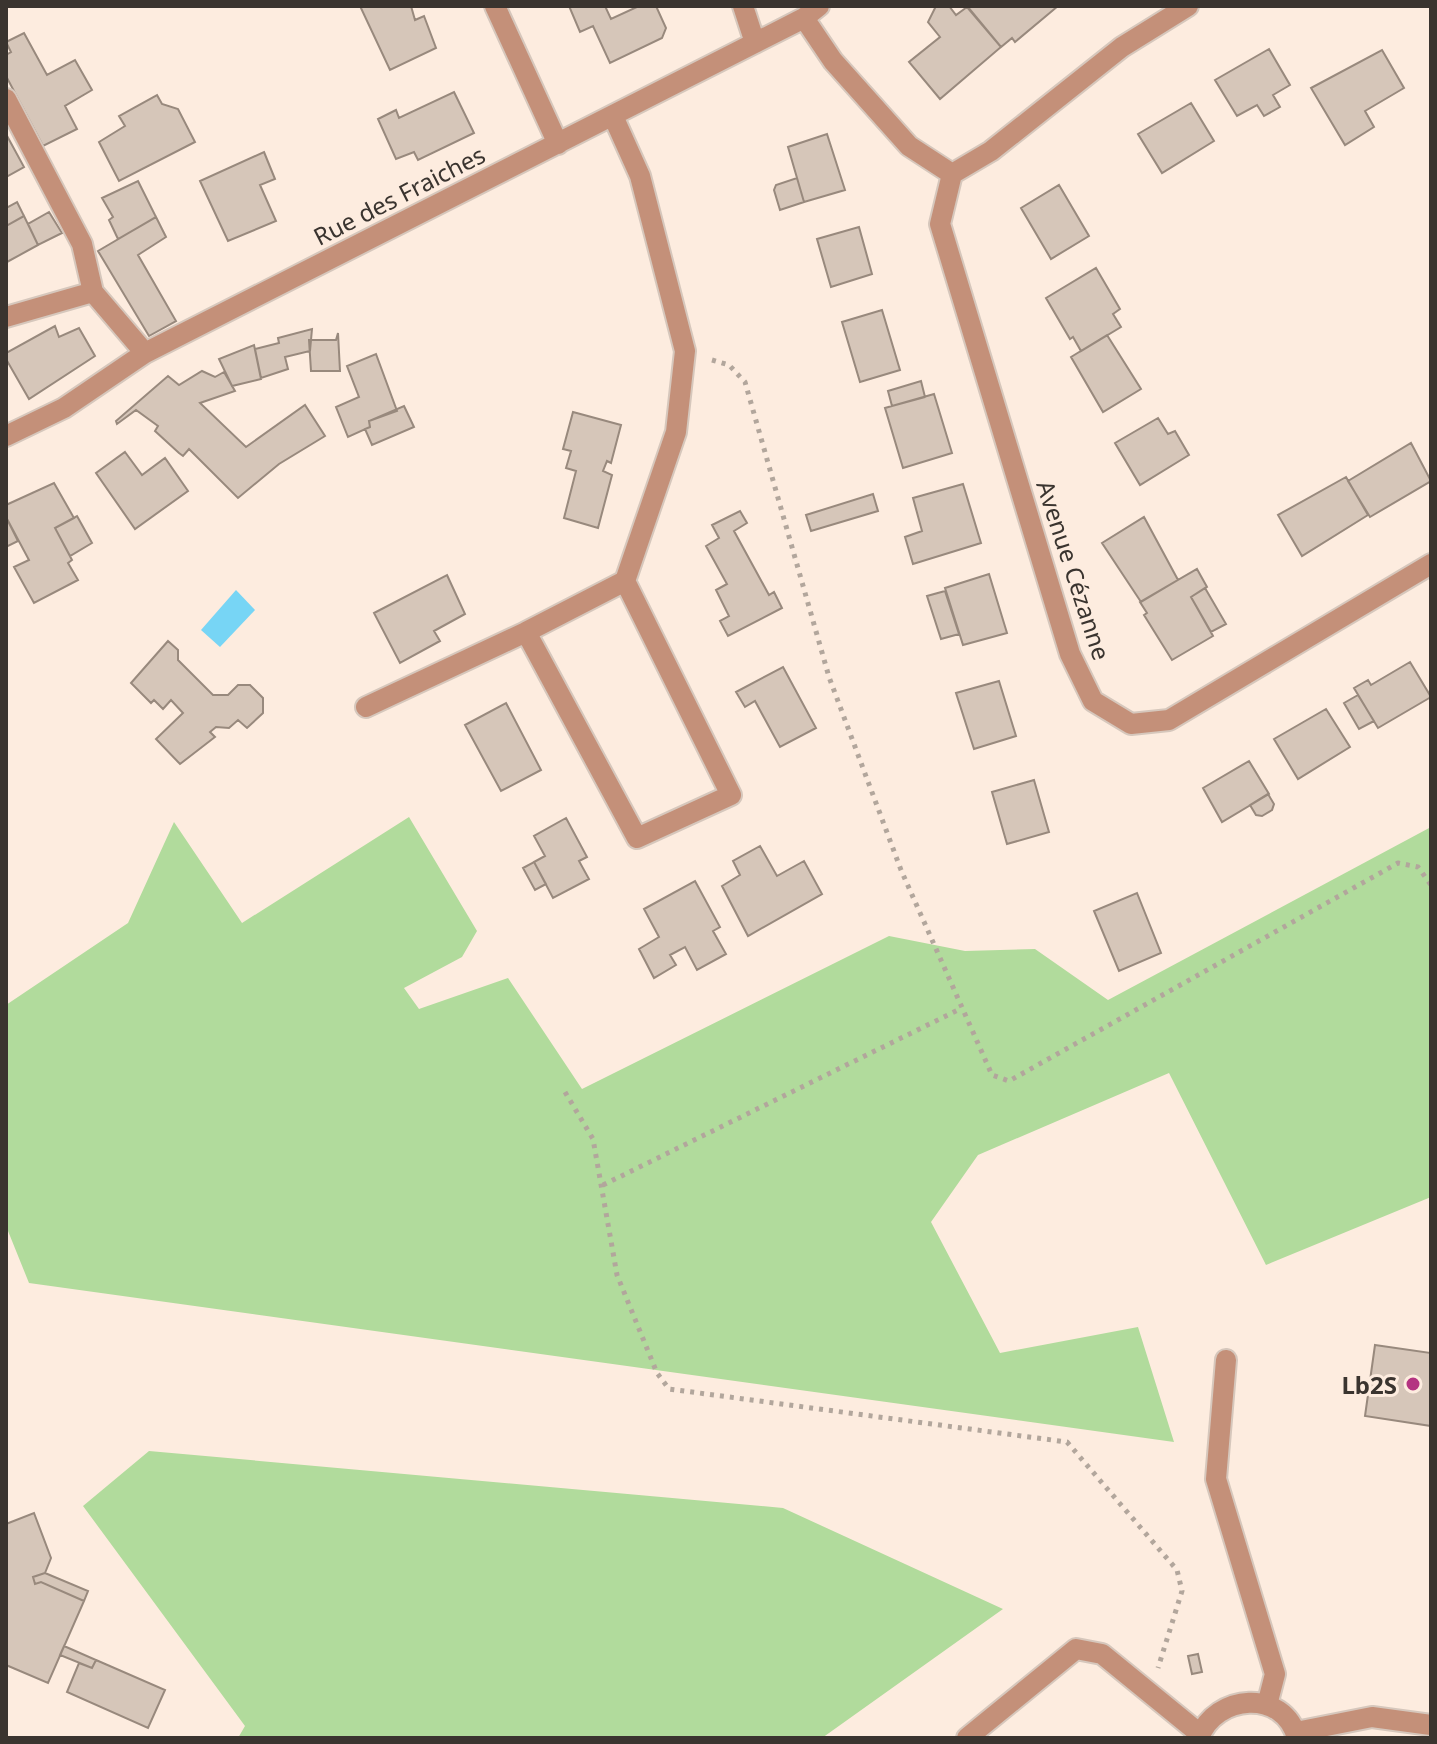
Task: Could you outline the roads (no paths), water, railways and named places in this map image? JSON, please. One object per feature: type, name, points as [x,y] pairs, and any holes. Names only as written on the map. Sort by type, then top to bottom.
[{"type":"street","points":[[495,6],[558,144]]},
{"type":"street","points":[[743,6],[755,43]]},
{"type":"street","points":[[812,12],[833,61],[909,146],[952,174],[991,151],[1122,47],[1188,6]]},
{"type":"street","name":"Rue des Fraiches","points":[[6,436],[64,408],[145,353],[812,12]]},
{"type":"street","points":[[6,99],[82,244],[93,292],[145,353]]},
{"type":"street","points":[[366,707],[526,632],[625,581],[676,432],[685,351],[640,176],[613,116]]},
{"type":"street","name":"Avenue Cézanne","points":[[952,174],[940,224],[1070,654],[1093,701],[1131,724],[1169,720],[1431,564]]},
{"type":"street","points":[[6,317],[93,292]]},
{"type":"street","points":[[526,632],[637,838],[731,795],[625,581]]},
{"type":"street","points":[[1226,1360],[1216,1479],[1275,1674],[1267,1705]]},
{"type":"street","points":[[967,1738],[1076,1649],[1102,1654],[1200,1736],[1211,1717],[1228,1706],[1247,1701],[1267,1705],[1284,1716],[1296,1735],[1372,1717],[1431,1725]]},
{"type":"water","points":[[236,590],[255,610],[220,647],[201,630]]},
{"type":"place","name":"Lb2S","points":[[1413,1384]]}]
